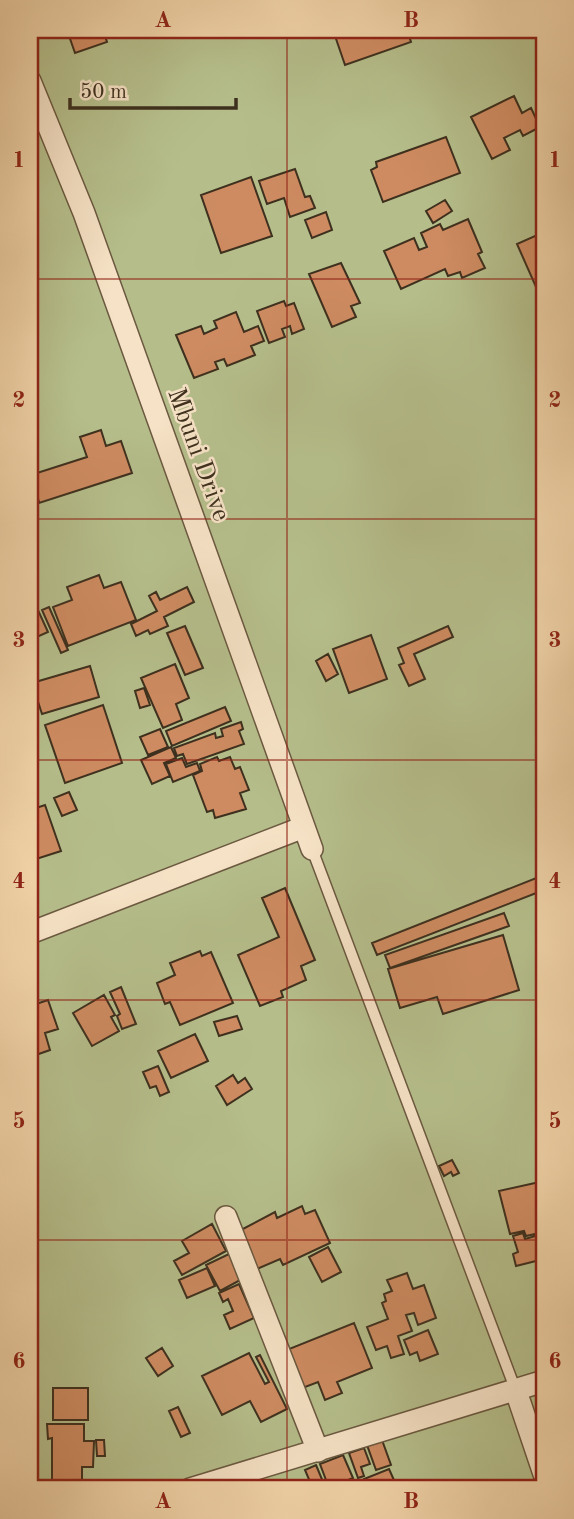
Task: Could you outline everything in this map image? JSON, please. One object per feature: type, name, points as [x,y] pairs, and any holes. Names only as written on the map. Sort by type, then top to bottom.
[{"type":"street","name":"Mbuni Drive","points":[[30,81],[84,213],[312,849]]},
{"type":"street","points":[[30,933],[304,827]]},
{"type":"street","points":[[226,1217],[318,1451]]},
{"type":"street","points":[[190,1489],[544,1381]]},
{"type":"street","points":[[516,1391],[544,1474]]},
{"type":"lane","points":[[312,849],[516,1391]]},
{"type":"green space","points":[[30,30],[544,30],[544,1489],[30,1489]]},
{"type":"building","points":[[67,30],[125,30],[105,36],[107,42],[75,53]]},
{"type":"building","points":[[333,30],[407,30],[411,42],[345,65]]},
{"type":"building","points":[[514,96],[522,113],[531,108],[540,127],[523,136],[520,130],[504,138],[510,150],[492,159],[471,117]]},
{"type":"building","points":[[446,137],[460,173],[383,202],[371,170],[377,167],[376,162]]},
{"type":"building","points":[[295,169],[305,197],[310,196],[315,208],[290,217],[284,198],[267,204],[259,181]]},
{"type":"building","points":[[251,177],[272,236],[221,253],[201,195]]},
{"type":"building","points":[[445,200],[452,211],[433,223],[426,211]]},
{"type":"building","points":[[326,212],[332,230],[312,238],[305,220]]},
{"type":"building","points":[[468,219],[482,252],[478,254],[485,268],[462,278],[460,272],[448,276],[445,269],[401,289],[384,251],[414,238],[419,250],[427,247],[421,233],[440,224],[443,230]]},
{"type":"building","points":[[544,232],[544,294],[540,296],[517,244]]},
{"type":"building","points":[[341,263],[360,303],[351,306],[356,317],[332,327],[309,274]]},
{"type":"building","points":[[284,301],[286,306],[294,303],[304,329],[292,334],[290,326],[282,329],[285,337],[269,343],[257,311]]},
{"type":"building","points":[[236,312],[244,332],[258,326],[264,341],[251,346],[255,355],[227,366],[224,359],[215,362],[218,369],[194,378],[176,335],[201,326],[204,334],[217,328],[214,321]]},
{"type":"building","points":[[101,430],[106,446],[121,441],[132,473],[39,503],[38,498],[30,501],[30,460],[34,474],[87,457],[80,437]]},
{"type":"building","points":[[99,575],[104,588],[121,582],[136,620],[68,646],[53,607],[72,600],[67,587]]},
{"type":"building","points":[[187,587],[194,602],[164,617],[168,626],[150,634],[148,630],[136,636],[131,624],[157,611],[149,596],[156,592],[160,600]]},
{"type":"building","points":[[49,607],[68,650],[61,653],[42,610]]},
{"type":"building","points":[[37,608],[48,632],[30,640],[30,611]]},
{"type":"building","points":[[185,626],[203,668],[185,675],[167,633]]},
{"type":"building","points":[[448,626],[453,637],[414,654],[425,679],[409,686],[399,665],[404,663],[398,648]]},
{"type":"building","points":[[371,635],[387,679],[349,693],[333,649]]},
{"type":"building","points":[[328,654],[338,674],[326,681],[316,661]]},
{"type":"building","points":[[175,664],[189,698],[176,704],[182,720],[163,728],[141,678]]},
{"type":"building","points":[[90,666],[99,697],[42,714],[32,683]]},
{"type":"building","points":[[144,688],[150,705],[140,708],[135,691]]},
{"type":"building","points":[[103,705],[122,763],[65,783],[45,725]]},
{"type":"building","points":[[225,707],[231,721],[172,746],[166,731]]},
{"type":"building","points":[[241,722],[243,729],[239,731],[244,744],[187,764],[183,754],[177,756],[174,748],[215,733],[216,738],[223,736],[221,729]]},
{"type":"building","points":[[160,729],[168,747],[148,755],[140,737]]},
{"type":"building","points":[[171,747],[176,758],[164,763],[170,776],[152,784],[141,760]]},
{"type":"building","points":[[217,757],[219,761],[230,757],[235,769],[240,767],[249,790],[240,793],[246,809],[215,818],[213,810],[207,812],[193,775],[202,771],[200,764]]},
{"type":"building","points":[[182,758],[186,767],[197,763],[200,771],[173,782],[166,764]]},
{"type":"building","points":[[69,792],[77,810],[62,816],[54,798]]},
{"type":"building","points":[[45,805],[61,851],[30,861],[30,810]]},
{"type":"building","points":[[544,875],[544,890],[377,955],[372,943]]},
{"type":"building","points":[[285,888],[315,960],[301,966],[306,980],[281,991],[283,997],[260,1006],[238,955],[279,937],[262,898]]},
{"type":"building","points":[[504,913],[509,926],[390,968],[385,955]]},
{"type":"building","points":[[503,935],[519,990],[443,1014],[437,997],[400,1008],[388,969]]},
{"type":"building","points":[[200,951],[202,956],[211,952],[233,1003],[180,1025],[170,1002],[165,1004],[157,983],[175,975],[170,963]]},
{"type":"building","points":[[121,987],[136,1024],[122,1029],[117,1016],[120,1014],[110,992]]},
{"type":"building","points":[[104,995],[115,1015],[111,1017],[119,1031],[92,1046],[73,1013]]},
{"type":"building","points":[[48,1000],[58,1029],[45,1033],[50,1050],[30,1057],[30,1006]]},
{"type":"building","points":[[237,1016],[242,1029],[219,1036],[214,1022]]},
{"type":"building","points":[[195,1034],[208,1061],[171,1078],[158,1051]]},
{"type":"building","points":[[158,1066],[169,1092],[160,1096],[156,1086],[150,1088],[143,1072]]},
{"type":"building","points":[[233,1075],[238,1083],[245,1078],[252,1089],[227,1105],[216,1086]]},
{"type":"building","points":[[452,1160],[459,1173],[453,1176],[451,1172],[444,1176],[439,1166]]},
{"type":"building","points":[[544,1181],[544,1232],[526,1236],[524,1231],[510,1234],[499,1191]]},
{"type":"building","points":[[302,1206],[305,1214],[315,1210],[330,1243],[283,1265],[280,1259],[257,1269],[239,1231],[275,1212],[277,1218]]},
{"type":"building","points":[[212,1224],[226,1251],[182,1275],[174,1261],[189,1253],[182,1241]]},
{"type":"building","points":[[523,1233],[525,1239],[542,1234],[544,1246],[540,1247],[544,1259],[516,1266],[513,1254],[518,1252],[513,1236]]},
{"type":"building","points":[[328,1247],[341,1272],[322,1282],[309,1257]]},
{"type":"building","points":[[231,1253],[244,1278],[220,1291],[206,1265]]},
{"type":"building","points":[[207,1268],[215,1286],[187,1298],[179,1280]]},
{"type":"building","points":[[407,1273],[413,1289],[424,1285],[436,1318],[418,1325],[414,1313],[406,1315],[412,1331],[398,1336],[404,1354],[391,1358],[387,1346],[376,1350],[367,1327],[388,1319],[382,1303],[386,1301],[384,1294],[392,1291],[387,1280]]},
{"type":"building","points":[[239,1284],[254,1318],[230,1329],[224,1315],[233,1311],[228,1299],[223,1302],[219,1293]]},
{"type":"building","points":[[354,1323],[372,1368],[337,1382],[342,1393],[325,1400],[318,1382],[292,1392],[284,1351]]},
{"type":"building","points":[[428,1330],[438,1354],[420,1361],[417,1352],[410,1355],[404,1340]]},
{"type":"building","points":[[162,1348],[173,1366],[158,1376],[146,1358]]},
{"type":"building","points":[[249,1353],[265,1384],[269,1382],[256,1357],[260,1355],[287,1409],[261,1422],[250,1401],[222,1415],[202,1376]]},
{"type":"building","points":[[53,1388],[88,1388],[88,1420],[53,1420]]},
{"type":"building","points":[[178,1407],[190,1433],[181,1437],[169,1411]]},
{"type":"building","points":[[47,1424],[84,1424],[84,1441],[94,1441],[93,1467],[82,1467],[82,1480],[52,1480],[52,1438],[48,1439]]},
{"type":"building","points":[[96,1440],[104,1440],[105,1456],[97,1456]]},
{"type":"building","points":[[382,1440],[391,1465],[376,1470],[367,1445]]},
{"type":"building","points":[[364,1448],[370,1464],[361,1467],[364,1476],[358,1478],[349,1453]]},
{"type":"building","points":[[343,1455],[353,1478],[329,1488],[320,1464]]},
{"type":"building","points":[[316,1465],[326,1489],[313,1489],[305,1470]]},
{"type":"building","points":[[389,1469],[398,1489],[368,1489],[364,1479]]}]
